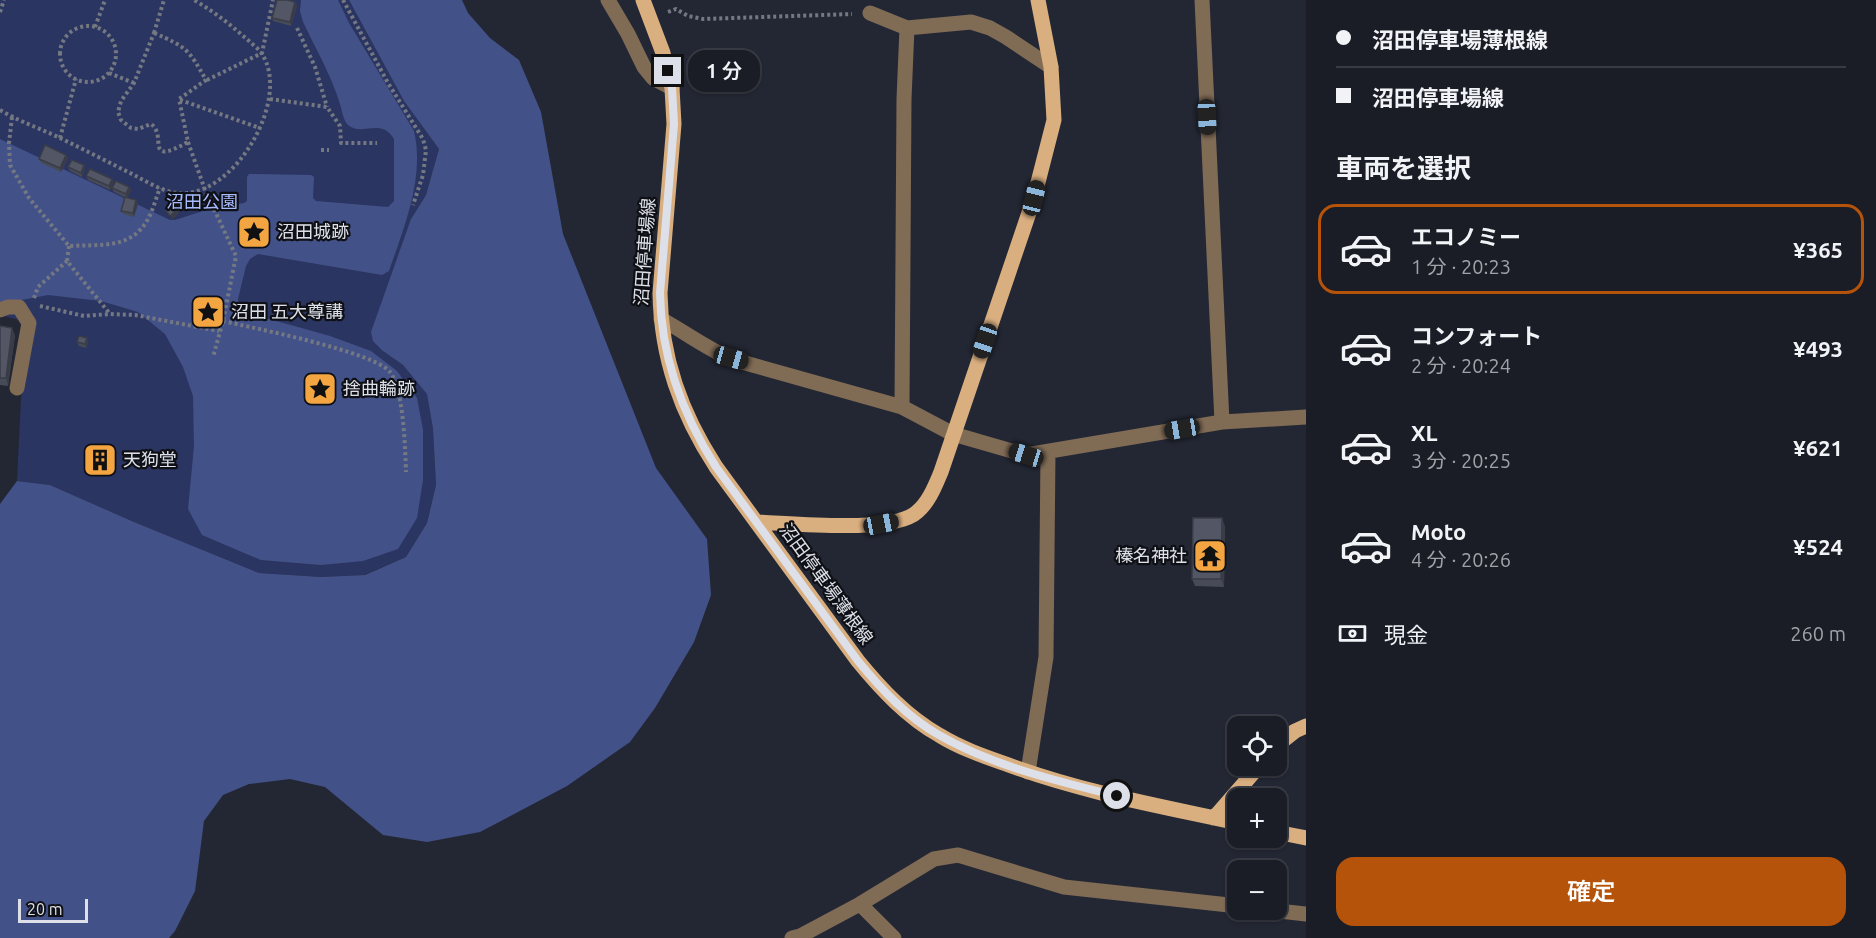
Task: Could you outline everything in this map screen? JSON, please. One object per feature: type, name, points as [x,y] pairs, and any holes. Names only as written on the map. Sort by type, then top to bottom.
[{"type":"main road","name":"沼田停車場線","points":[[643,0],[663,53],[672,88],[674,124],[660,293],[661,319],[676,389],[699,441],[757,522]]},
{"type":"main road","name":"沼田停車場薄根線","points":[[757,522],[881,524],[916,513],[930,495],[938,480],[1034,198],[1054,120],[1051,67],[1038,0]]},
{"type":"main road","name":"沼田停車場薄根線","points":[[757,522],[880,688],[904,710],[938,735],[971,751],[1028,772],[1140,802],[1227,821]]},
{"type":"main road","points":[[1287,737],[1306,726]]},
{"type":"main road","points":[[1214,818],[1250,776]]},
{"type":"main road","points":[[1287,834],[1306,838]]},
{"type":"street","points":[[608,0],[644,67],[652,78],[672,88]]},
{"type":"street","points":[[1202,0],[1222,422]]},
{"type":"street","points":[[870,13],[907,28],[971,22],[990,28],[1006,37],[1051,67]]},
{"type":"street","points":[[902,407],[904,99],[907,28]]},
{"type":"street","points":[[0,310],[19,307],[29,323],[17,388]]},
{"type":"street","points":[[661,319],[709,349],[731,358],[902,407],[953,434],[1026,455],[1222,422],[1306,417]]},
{"type":"street","points":[[1028,772],[1046,657],[1048,452]]},
{"type":"street","points":[[792,938],[860,904],[934,859],[958,855],[1064,887],[1227,905]]},
{"type":"street","points":[[860,904],[894,938]]},
{"type":"street","points":[[1287,912],[1306,914]]},
{"type":"path","points":[[0,12],[4,0]]},
{"type":"path","points":[[95,27],[105,0]]},
{"type":"path","points":[[164,0],[154,33],[134,83],[119,106],[118,112],[121,120],[131,128],[138,129],[154,125],[157,129],[159,146],[165,152],[171,152],[188,142]]},
{"type":"path","points":[[0,110],[160,188],[179,194],[205,190],[231,172],[260,128],[270,99],[270,75],[262,53],[214,12],[194,0]]},
{"type":"path","points":[[262,53],[273,0]]},
{"type":"path","points":[[343,0],[388,82],[423,139],[426,150],[423,176],[413,205]]},
{"type":"path","points":[[651,20],[676,9],[688,16],[703,19],[870,13]]},
{"type":"path","points":[[95,27],[110,36],[115,46],[116,58],[109,73],[93,81],[85,82],[76,79],[64,67],[61,56],[62,45],[68,34],[78,28],[95,27]]},
{"type":"path","points":[[297,28],[315,67],[327,107],[340,126],[342,143],[378,143]]},
{"type":"path","points":[[154,33],[186,48],[194,57],[206,80]]},
{"type":"path","points":[[179,99],[206,80],[262,53]]},
{"type":"path","points":[[109,73],[134,83]]},
{"type":"path","points":[[60,138],[76,79]]},
{"type":"path","points":[[179,99],[260,128]]},
{"type":"path","points":[[179,99],[188,142],[205,190],[236,256],[213,357]]},
{"type":"path","points":[[270,99],[327,107]]},
{"type":"path","points":[[12,117],[9,143],[10,165],[29,198],[69,246],[67,261],[38,287],[32,304],[84,316],[135,315],[219,331]]},
{"type":"path","points":[[321,150],[329,150]]},
{"type":"path","points":[[69,246],[123,243],[134,237],[148,219],[160,188]]},
{"type":"path","points":[[67,261],[110,314]]},
{"type":"path","points":[[223,321],[298,338],[361,356],[390,371],[396,386],[404,424],[406,472]]},
{"type":"green space","name":"沼田公園","points":[[0,0],[349,0],[404,101],[439,149],[426,195],[411,219],[383,351],[403,365],[427,393],[433,429],[436,485],[427,523],[406,557],[364,575],[321,577],[259,573],[50,485],[17,481],[21,398],[34,324],[0,315]]},
{"type":"shaded area","points":[[301,0],[338,0],[349,23],[414,131],[417,149],[417,167],[411,202],[389,271],[382,275],[258,254],[250,259],[246,266],[238,299],[239,307],[244,312],[330,336],[371,351],[397,371],[417,398],[423,430],[423,480],[417,518],[398,549],[363,561],[321,565],[261,560],[202,535],[188,509],[194,446],[193,396],[183,367],[165,334],[138,312],[101,301],[48,295],[0,304],[0,139],[170,220],[209,209],[244,203],[247,201],[249,174],[311,175],[314,177],[313,198],[316,201],[388,207],[394,201],[394,139],[383,129],[359,129],[346,123],[332,83],[303,22],[300,11]]},
{"type":"shaded area","points":[[349,0],[462,0],[468,13],[490,38],[519,60],[541,112],[563,234],[656,468],[707,539],[711,595],[694,642],[655,708],[630,742],[567,786],[480,832],[427,842],[383,835],[325,787],[290,779],[249,784],[223,795],[204,821],[195,891],[175,931],[169,938],[0,938],[0,504],[17,481],[50,485],[259,573],[321,577],[365,575],[406,557],[427,523],[436,485],[433,429],[427,394],[403,365],[373,341],[371,332],[411,219],[426,195],[439,149],[404,101]]},
{"type":"building","points":[[277,0],[295,2],[290,22],[272,18]]},
{"type":"building","points":[[45,145],[66,155],[60,168],[39,159]]},
{"type":"building","points":[[72,160],[84,165],[81,173],[68,167]]},
{"type":"building","points":[[90,169],[112,179],[109,186],[86,176]]},
{"type":"building","points":[[116,181],[129,187],[126,194],[112,188]]},
{"type":"building","points":[[125,197],[136,200],[133,213],[121,211]]},
{"type":"building","points":[[173,204],[178,209],[170,216],[166,211]]},
{"type":"building","points":[[0,326],[12,328],[6,378],[0,378]]},
{"type":"building","points":[[79,336],[87,338],[85,344],[77,342]]},
{"type":"building","name":"天狗堂","points":[[107,448],[109,462],[91,465],[89,451]]},
{"type":"building","name":"榛名神社","points":[[1193,518],[1222,518],[1221,579],[1192,579]]},
{"type":"place","name":"沼田城跡","points":[[254,232]]},
{"type":"place","name":"沼田 五大尊講","points":[[208,312]]},
{"type":"place","name":"捨曲輪跡","points":[[320,389]]},
{"type":"place","name":"天狗堂","points":[[100,460]]},
{"type":"place","name":"榛名神社","points":[[1210,556]]},
{"type":"route","points":[[668,71],[672,88],[674,124],[660,293],[661,319],[676,389],[699,441],[858,661],[880,688],[904,710],[938,735],[971,751],[1028,772],[1117,796]]}]
